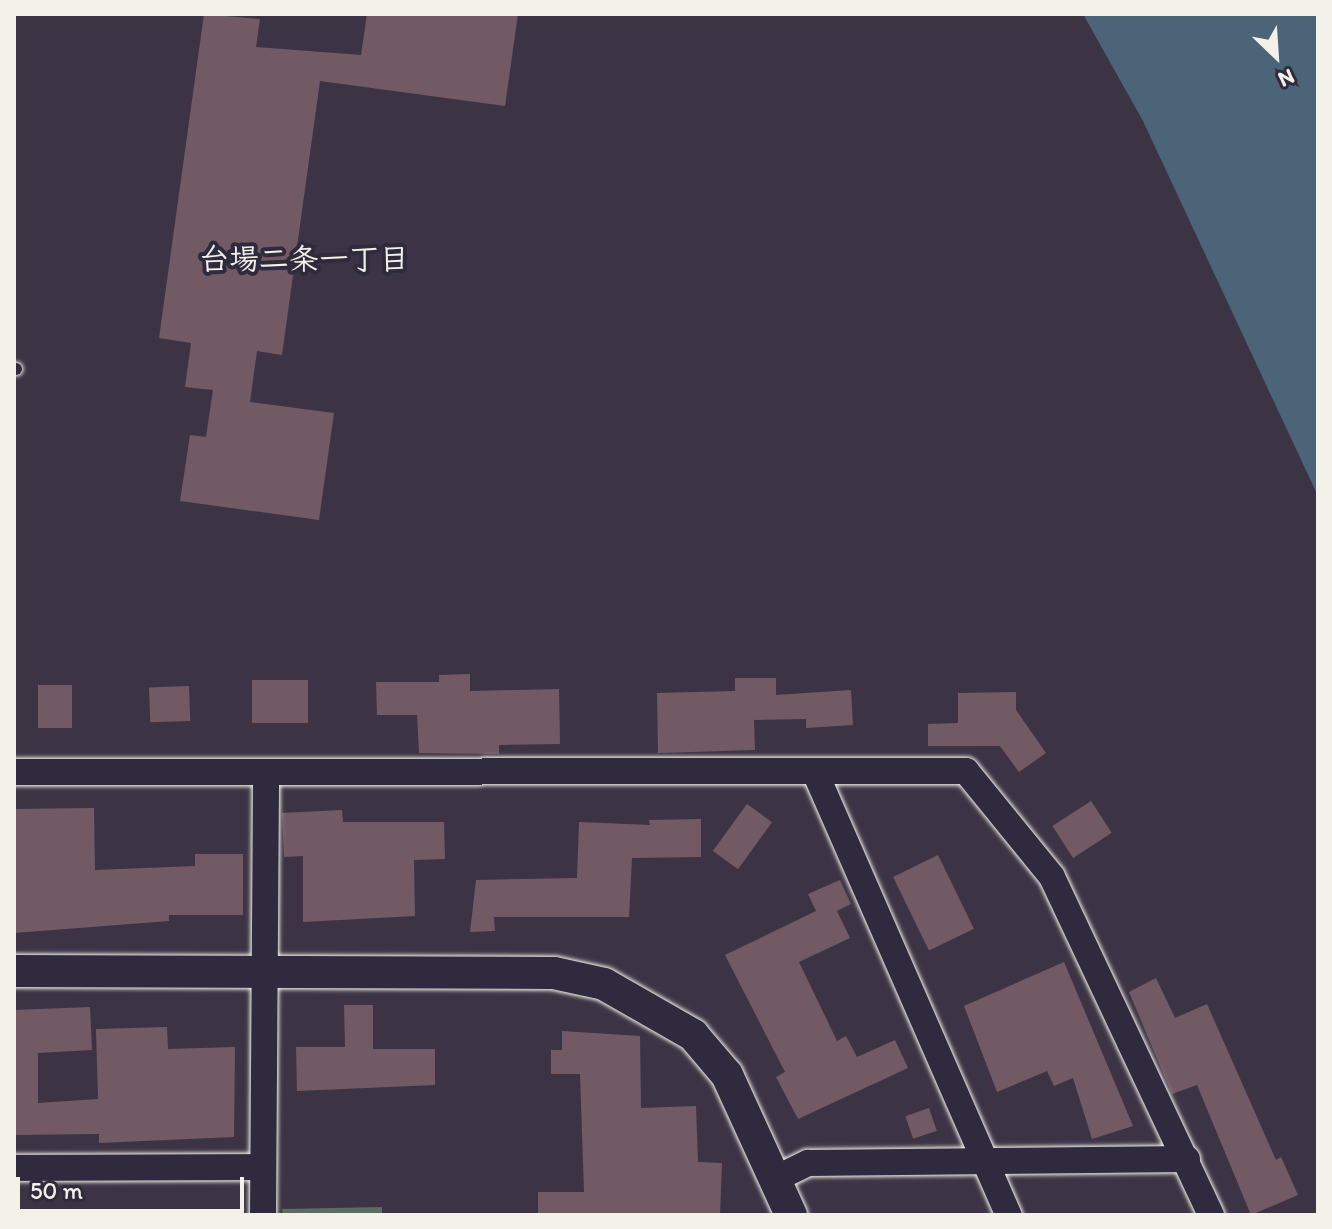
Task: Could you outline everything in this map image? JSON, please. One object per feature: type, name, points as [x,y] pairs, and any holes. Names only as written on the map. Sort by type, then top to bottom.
[{"type":"street","points":[[14,772],[966,771],[1052,877],[1211,1215]]},
{"type":"street","points":[[263,1215],[266,772]]},
{"type":"street","points":[[815,772],[1009,1215]]},
{"type":"street","points":[[14,971],[554,973],[604,984],[693,1035],[727,1075],[791,1215]]},
{"type":"street","points":[[775,1179],[808,1163],[1187,1159]]},
{"type":"street","points":[[14,1168],[262,1167]]},
{"type":"green space","points":[[382,1207],[382,1215],[283,1215],[282,1209]]},
{"type":"water","points":[[1083,14],[1318,14],[1318,496],[1143,121]]},
{"type":"building","points":[[204,14],[260,19],[256,47],[361,55],[367,14],[518,14],[505,106],[320,81],[282,355],[257,351],[250,402],[334,413],[319,520],[180,501],[190,435],[206,437],[213,390],[185,387],[191,343],[159,338]]},
{"type":"building","points":[[470,674],[470,691],[559,689],[560,744],[499,745],[499,754],[419,753],[417,715],[377,715],[376,682],[439,682],[439,675]]},
{"type":"building","points":[[735,678],[776,678],[776,695],[851,690],[853,725],[806,728],[806,719],[754,720],[755,750],[658,753],[657,693],[735,691]]},
{"type":"building","points":[[252,680],[308,680],[308,723],[252,723]]},
{"type":"building","points":[[38,685],[72,685],[72,728],[38,728]]},
{"type":"building","points":[[189,686],[190,721],[150,722],[149,687]]},
{"type":"building","points":[[1016,692],[1016,710],[1046,753],[1019,772],[1000,746],[928,746],[928,724],[958,723],[958,693]]},
{"type":"building","points":[[1091,801],[1112,833],[1073,858],[1052,826]]},
{"type":"building","points":[[747,804],[772,822],[738,869],[713,851]]},
{"type":"building","points":[[94,808],[95,870],[195,866],[195,854],[243,854],[243,915],[169,915],[169,921],[14,933],[14,809]]},
{"type":"building","points":[[342,810],[343,822],[444,822],[445,859],[414,860],[415,916],[303,922],[303,856],[284,857],[282,813]]},
{"type":"building","points":[[701,819],[701,857],[632,858],[629,917],[494,917],[495,931],[470,932],[476,880],[577,878],[579,822],[650,825],[649,820]]},
{"type":"building","points":[[938,855],[974,929],[929,951],[893,877]]},
{"type":"building","points":[[840,880],[851,904],[837,911],[850,938],[799,962],[837,1041],[846,1036],[857,1057],[895,1040],[908,1068],[798,1119],[776,1077],[785,1072],[725,955],[816,911],[808,894]]},
{"type":"building","points":[[1064,962],[1133,1126],[1092,1139],[1073,1078],[1054,1086],[1047,1071],[997,1092],[964,1006]]},
{"type":"building","points":[[1156,978],[1175,1018],[1207,1004],[1276,1160],[1281,1157],[1298,1195],[1251,1215],[1197,1085],[1172,1094],[1129,992]]},
{"type":"building","points":[[344,1005],[373,1005],[373,1049],[435,1049],[435,1085],[297,1091],[296,1047],[345,1047]]},
{"type":"building","points":[[90,1007],[92,1050],[38,1053],[38,1103],[98,1099],[96,1029],[167,1027],[168,1049],[235,1047],[234,1137],[99,1143],[99,1134],[14,1135],[14,1010]]},
{"type":"building","points":[[562,1031],[640,1036],[641,1108],[696,1106],[698,1162],[722,1163],[720,1215],[538,1215],[538,1192],[584,1192],[580,1074],[551,1074],[551,1050],[562,1050]]},
{"type":"building","points":[[929,1108],[937,1131],[913,1139],[905,1116]]},
{"type":"district","name":"台場二条一丁目","points":[[304,259]]}]
